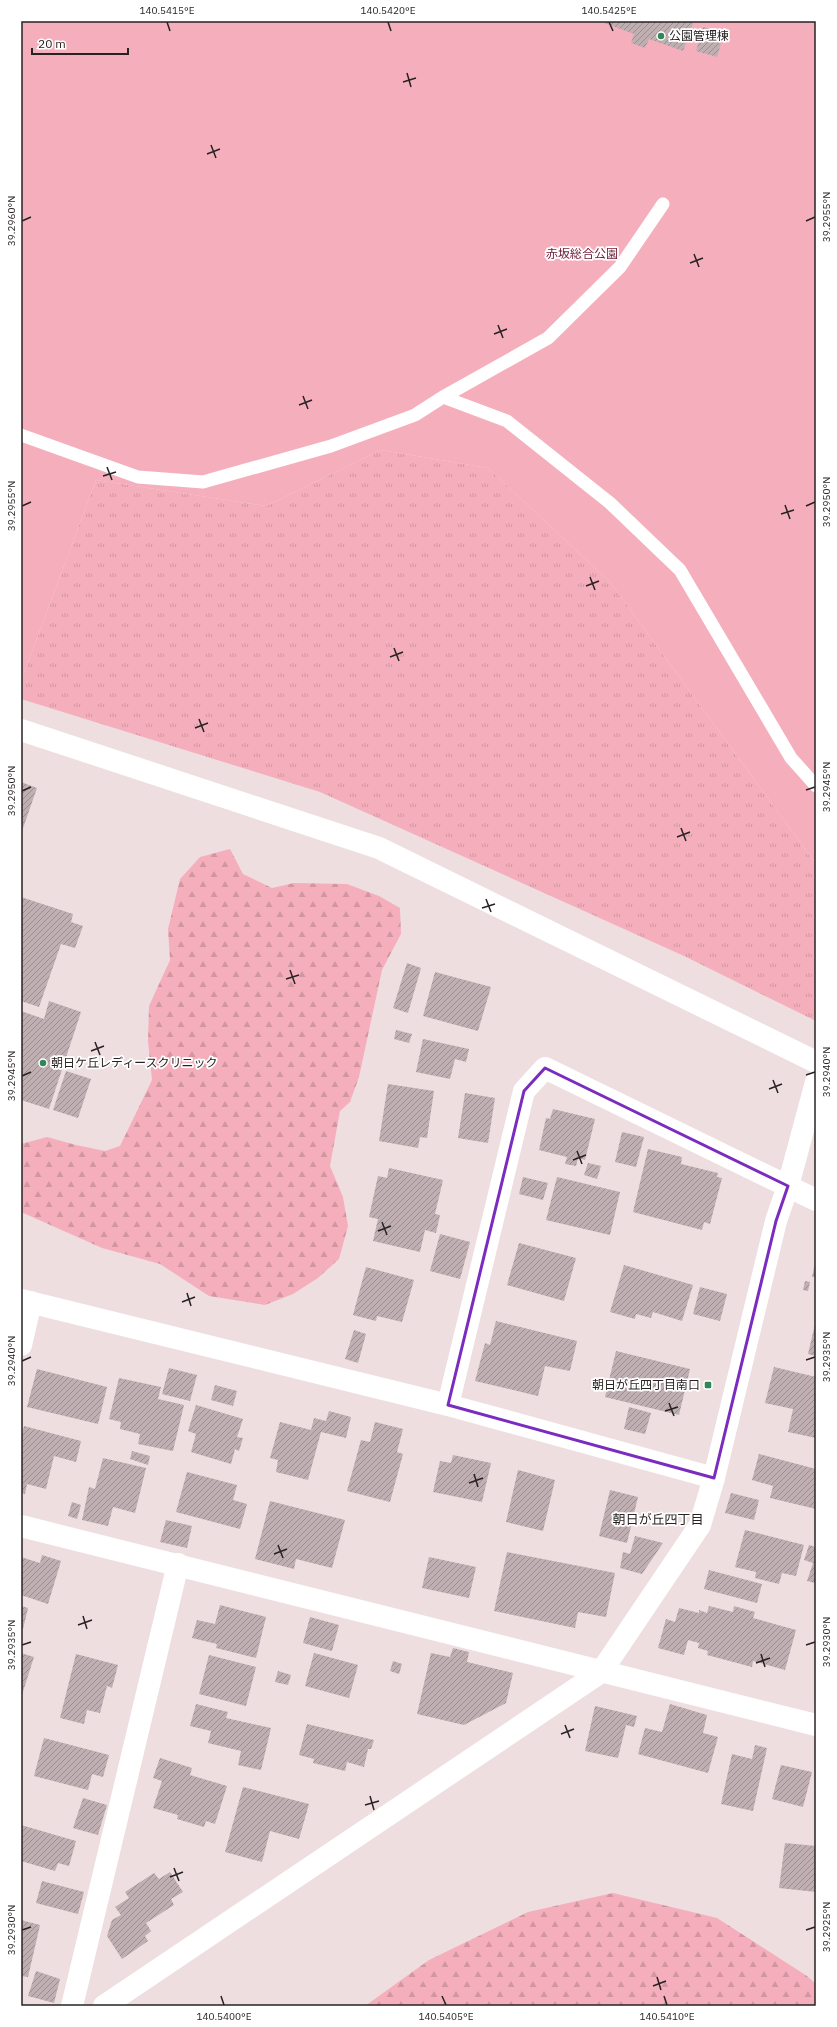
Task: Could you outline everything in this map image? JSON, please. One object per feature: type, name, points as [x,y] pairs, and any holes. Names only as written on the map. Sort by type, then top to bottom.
[{"type":"street","points":[[21,730],[379,848],[816,1062]]},
{"type":"street","points":[[448,1404],[524,1091],[545,1068],[816,1200]]},
{"type":"street","points":[[104,2006],[601,1672],[700,1525],[714,1478],[776,1221],[788,1186],[816,1082]]},
{"type":"street","points":[[21,1346],[26,1301],[448,1404],[714,1478]]},
{"type":"street","points":[[21,1526],[178,1564],[601,1672],[816,1725]]},
{"type":"street","points":[[72,2006],[178,1564]]},
{"type":"lane","points":[[21,435],[138,477],[203,482],[331,446],[416,415],[443,397],[548,338],[620,267],[663,204]]},
{"type":"lane","points":[[443,397],[507,421],[610,503],[680,570],[791,758],[816,786]]},
{"type":"highlighted area","points":[[545,1068],[788,1186],[776,1221],[714,1478],[448,1405],[524,1091]]},
{"type":"green space","name":"赤坂総合公園","points":[[21,21],[816,21],[816,864],[610,582],[488,468],[381,450],[266,506],[96,480],[21,681]]},
{"type":"green space","points":[[381,450],[488,468],[610,582],[816,864],[816,1021],[684,956],[320,792],[21,699],[21,681],[96,480],[266,506]]},
{"type":"green space","points":[[230,849],[243,874],[272,888],[294,883],[347,884],[379,896],[400,908],[401,934],[382,970],[359,1077],[350,1102],[340,1111],[330,1166],[343,1197],[348,1226],[339,1259],[318,1278],[293,1294],[265,1305],[209,1296],[160,1264],[102,1248],[21,1212],[21,1144],[47,1137],[105,1151],[120,1146],[152,1080],[148,1041],[149,1006],[170,960],[168,929],[180,879],[200,857]]},
{"type":"green space","points":[[613,1893],[717,1918],[807,1976],[816,1984],[816,2006],[365,2006],[429,1960],[528,1912]]},
{"type":"building","name":"公園管理棟","points":[[599,21],[694,21],[683,51],[649,39],[645,48],[631,43],[634,34]]},
{"type":"building","points":[[703,27],[724,33],[717,57],[696,51]]},
{"type":"building","points":[[21,782],[37,788],[21,834]]},
{"type":"building","points":[[21,897],[73,914],[71,922],[83,926],[75,948],[61,944],[39,1007],[21,1001]]},
{"type":"building","points":[[407,963],[421,968],[408,1013],[393,1008]]},
{"type":"building","points":[[435,972],[491,987],[478,1031],[423,1016]]},
{"type":"building","name":"朝日ケ丘レディースクリニック","points":[[49,1001],[81,1012],[49,1109],[21,1100],[21,1011],[44,1019]]},
{"type":"building","points":[[396,1030],[412,1034],[409,1043],[394,1039]]},
{"type":"building","points":[[423,1039],[469,1049],[466,1062],[455,1059],[450,1079],[416,1072]]},
{"type":"building","points":[[66,1071],[91,1079],[78,1118],[53,1110]]},
{"type":"building","points":[[388,1084],[434,1091],[427,1138],[420,1137],[418,1148],[379,1141]]},
{"type":"building","points":[[465,1093],[495,1098],[488,1143],[458,1138]]},
{"type":"building","points":[[553,1109],[595,1119],[585,1160],[578,1158],[576,1166],[565,1164],[567,1157],[539,1150],[546,1118],[550,1119]]},
{"type":"building","points":[[622,1132],[644,1137],[636,1167],[615,1162]]},
{"type":"building","points":[[648,1149],[682,1157],[681,1164],[718,1173],[717,1177],[722,1178],[710,1224],[704,1222],[702,1230],[633,1212]]},
{"type":"building","points":[[588,1163],[601,1166],[597,1179],[584,1175]]},
{"type":"building","points":[[389,1168],[443,1180],[435,1214],[440,1215],[436,1233],[425,1230],[420,1252],[373,1241],[378,1219],[369,1217],[378,1176],[387,1178]]},
{"type":"building","points":[[523,1177],[548,1183],[543,1200],[519,1194]]},
{"type":"building","points":[[557,1177],[620,1192],[610,1235],[546,1220]]},
{"type":"building","points":[[440,1234],[470,1242],[460,1279],[430,1271]]},
{"type":"building","points":[[519,1243],[576,1258],[564,1301],[507,1285]]},
{"type":"building","points":[[815,1263],[816,1277],[812,1277]]},
{"type":"building","points":[[624,1265],[693,1285],[682,1321],[653,1312],[651,1318],[636,1314],[635,1319],[610,1312]]},
{"type":"building","points":[[366,1267],[414,1280],[402,1322],[377,1316],[376,1321],[353,1315]]},
{"type":"building","points":[[805,1281],[810,1282],[808,1291],[803,1290]]},
{"type":"building","points":[[700,1287],[727,1294],[720,1321],[693,1314]]},
{"type":"building","points":[[496,1321],[577,1341],[570,1371],[545,1366],[538,1396],[475,1381],[485,1343],[490,1345]]},
{"type":"building","points":[[816,1324],[816,1356],[808,1354]]},
{"type":"building","points":[[354,1330],[366,1334],[358,1363],[345,1359]]},
{"type":"building","points":[[616,1351],[690,1369],[679,1415],[605,1397]]},
{"type":"building","points":[[774,1367],[816,1377],[816,1438],[788,1432],[793,1409],[765,1403]]},
{"type":"building","points":[[169,1368],[197,1375],[190,1401],[162,1394]]},
{"type":"building","points":[[37,1369],[107,1387],[98,1424],[27,1407]]},
{"type":"building","points":[[119,1378],[161,1387],[158,1399],[184,1405],[173,1451],[138,1444],[140,1434],[120,1429],[121,1422],[109,1419]]},
{"type":"building","points":[[215,1385],[237,1391],[233,1406],[211,1400]]},
{"type":"building","points":[[196,1405],[243,1419],[237,1437],[243,1438],[239,1451],[235,1449],[231,1464],[191,1452],[196,1434],[188,1431]]},
{"type":"building","points":[[629,1407],[651,1413],[645,1434],[624,1429]]},
{"type":"building","points":[[329,1411],[351,1417],[346,1438],[321,1432],[308,1480],[276,1472],[278,1460],[270,1458],[280,1422],[311,1430],[314,1418],[326,1421]]},
{"type":"building","points":[[375,1422],[403,1429],[397,1452],[403,1454],[390,1502],[347,1491],[361,1440],[370,1442]]},
{"type":"building","points":[[24,1426],[81,1441],[76,1462],[54,1456],[46,1489],[27,1484],[25,1494],[21,1493],[21,1439]]},
{"type":"building","points":[[132,1451],[150,1456],[148,1465],[130,1459]]},
{"type":"building","points":[[759,1454],[816,1469],[816,1509],[770,1498],[773,1486],[752,1480]]},
{"type":"building","points":[[453,1455],[491,1463],[482,1502],[433,1492],[440,1461],[451,1463]]},
{"type":"building","points":[[103,1458],[146,1468],[135,1513],[113,1507],[108,1526],[82,1520],[89,1487],[95,1489]]},
{"type":"building","points":[[518,1470],[555,1480],[543,1531],[506,1522]]},
{"type":"building","points":[[187,1472],[237,1485],[233,1500],[247,1504],[240,1529],[176,1512]]},
{"type":"building","points":[[610,1490],[638,1497],[627,1543],[599,1536]]},
{"type":"building","points":[[731,1493],[759,1500],[754,1520],[725,1513]]},
{"type":"building","points":[[270,1501],[345,1520],[332,1568],[296,1559],[294,1569],[255,1559]]},
{"type":"building","points":[[72,1502],[81,1505],[77,1519],[68,1516]]},
{"type":"building","points":[[166,1520],[192,1526],[187,1548],[160,1542]]},
{"type":"building","points":[[745,1530],[804,1545],[796,1576],[782,1573],[779,1584],[755,1578],[756,1572],[735,1567]]},
{"type":"building","points":[[635,1536],[663,1543],[642,1574],[620,1568],[623,1552],[630,1554]]},
{"type":"building","points":[[809,1545],[816,1547],[815,1583],[807,1581],[813,1563],[804,1560]]},
{"type":"building","points":[[507,1552],[615,1573],[606,1617],[578,1612],[575,1628],[494,1611]]},
{"type":"building","points":[[42,1555],[61,1561],[48,1604],[21,1595],[21,1557],[40,1563]]},
{"type":"building","points":[[429,1557],[476,1567],[469,1598],[422,1588]]},
{"type":"building","points":[[709,1570],[762,1584],[757,1603],[704,1589]]},
{"type":"building","points":[[220,1605],[266,1617],[256,1658],[216,1648],[217,1644],[192,1638],[197,1620],[215,1624]]},
{"type":"building","points":[[21,1606],[28,1608],[23,1629],[21,1628]]},
{"type":"building","points":[[709,1606],[733,1612],[734,1606],[755,1612],[753,1618],[796,1630],[785,1670],[753,1661],[752,1667],[707,1655],[708,1651],[698,1648],[699,1643],[688,1640],[684,1655],[658,1648],[666,1619],[675,1622],[679,1608],[699,1613],[699,1610],[707,1613]]},
{"type":"building","points":[[310,1617],[339,1625],[332,1651],[303,1643]]},
{"type":"building","points":[[453,1648],[469,1652],[467,1662],[513,1673],[506,1703],[464,1725],[417,1714],[431,1653],[450,1657]]},
{"type":"building","points":[[21,1653],[34,1657],[21,1698]]},
{"type":"building","points":[[314,1653],[358,1665],[349,1698],[305,1686]]},
{"type":"building","points":[[76,1654],[118,1665],[112,1688],[107,1686],[100,1713],[87,1710],[84,1724],[60,1718]]},
{"type":"building","points":[[209,1655],[256,1667],[246,1706],[199,1694]]},
{"type":"building","points":[[393,1661],[402,1664],[399,1674],[390,1671]]},
{"type":"building","points":[[278,1671],[291,1675],[288,1685],[275,1682]]},
{"type":"building","points":[[196,1704],[228,1712],[226,1718],[271,1728],[261,1770],[238,1765],[241,1751],[208,1743],[211,1731],[190,1726]]},
{"type":"building","points":[[670,1704],[707,1715],[703,1733],[718,1737],[708,1773],[638,1754],[645,1728],[662,1732]]},
{"type":"building","points":[[595,1706],[637,1716],[634,1727],[626,1725],[618,1758],[585,1751]]},
{"type":"building","points":[[307,1724],[374,1740],[371,1749],[368,1749],[364,1767],[347,1762],[345,1771],[313,1763],[314,1759],[299,1755]]},
{"type":"building","points":[[44,1738],[109,1755],[103,1777],[92,1774],[88,1790],[34,1776]]},
{"type":"building","points":[[755,1745],[767,1748],[753,1811],[721,1804],[732,1754],[752,1759]]},
{"type":"building","points":[[160,1758],[192,1768],[190,1775],[227,1786],[215,1824],[206,1821],[204,1827],[177,1819],[178,1815],[153,1808],[162,1781],[153,1778]]},
{"type":"building","points":[[781,1765],[812,1772],[803,1807],[772,1799]]},
{"type":"building","points":[[243,1787],[309,1804],[299,1839],[270,1831],[262,1862],[225,1852]]},
{"type":"building","points":[[83,1798],[107,1805],[98,1835],[73,1828]]},
{"type":"building","points":[[21,1825],[76,1841],[69,1866],[58,1863],[55,1871],[21,1861]]},
{"type":"building","points":[[785,1843],[816,1846],[816,1892],[779,1888]]},
{"type":"building","points":[[170,1872],[183,1892],[171,1899],[174,1905],[146,1923],[151,1931],[145,1936],[148,1941],[122,1959],[107,1936],[112,1920],[121,1915],[115,1907],[129,1898],[125,1892],[154,1873],[159,1879]]},
{"type":"building","points":[[42,1881],[84,1892],[78,1914],[36,1903]]},
{"type":"building","points":[[21,1920],[40,1925],[28,1977],[21,1976]]},
{"type":"building","points":[[36,1971],[60,1979],[54,2003],[28,1996]]},
{"type":"place","name":"公園管理棟","points":[[661,36]]},
{"type":"place","name":"朝日ケ丘レディースクリニック","points":[[43,1063]]},
{"type":"place","name":"朝日が丘四丁目南口","points":[[708,1385]]},
{"type":"district","name":"朝日が丘四丁目","points":[[658,1519]]}]
